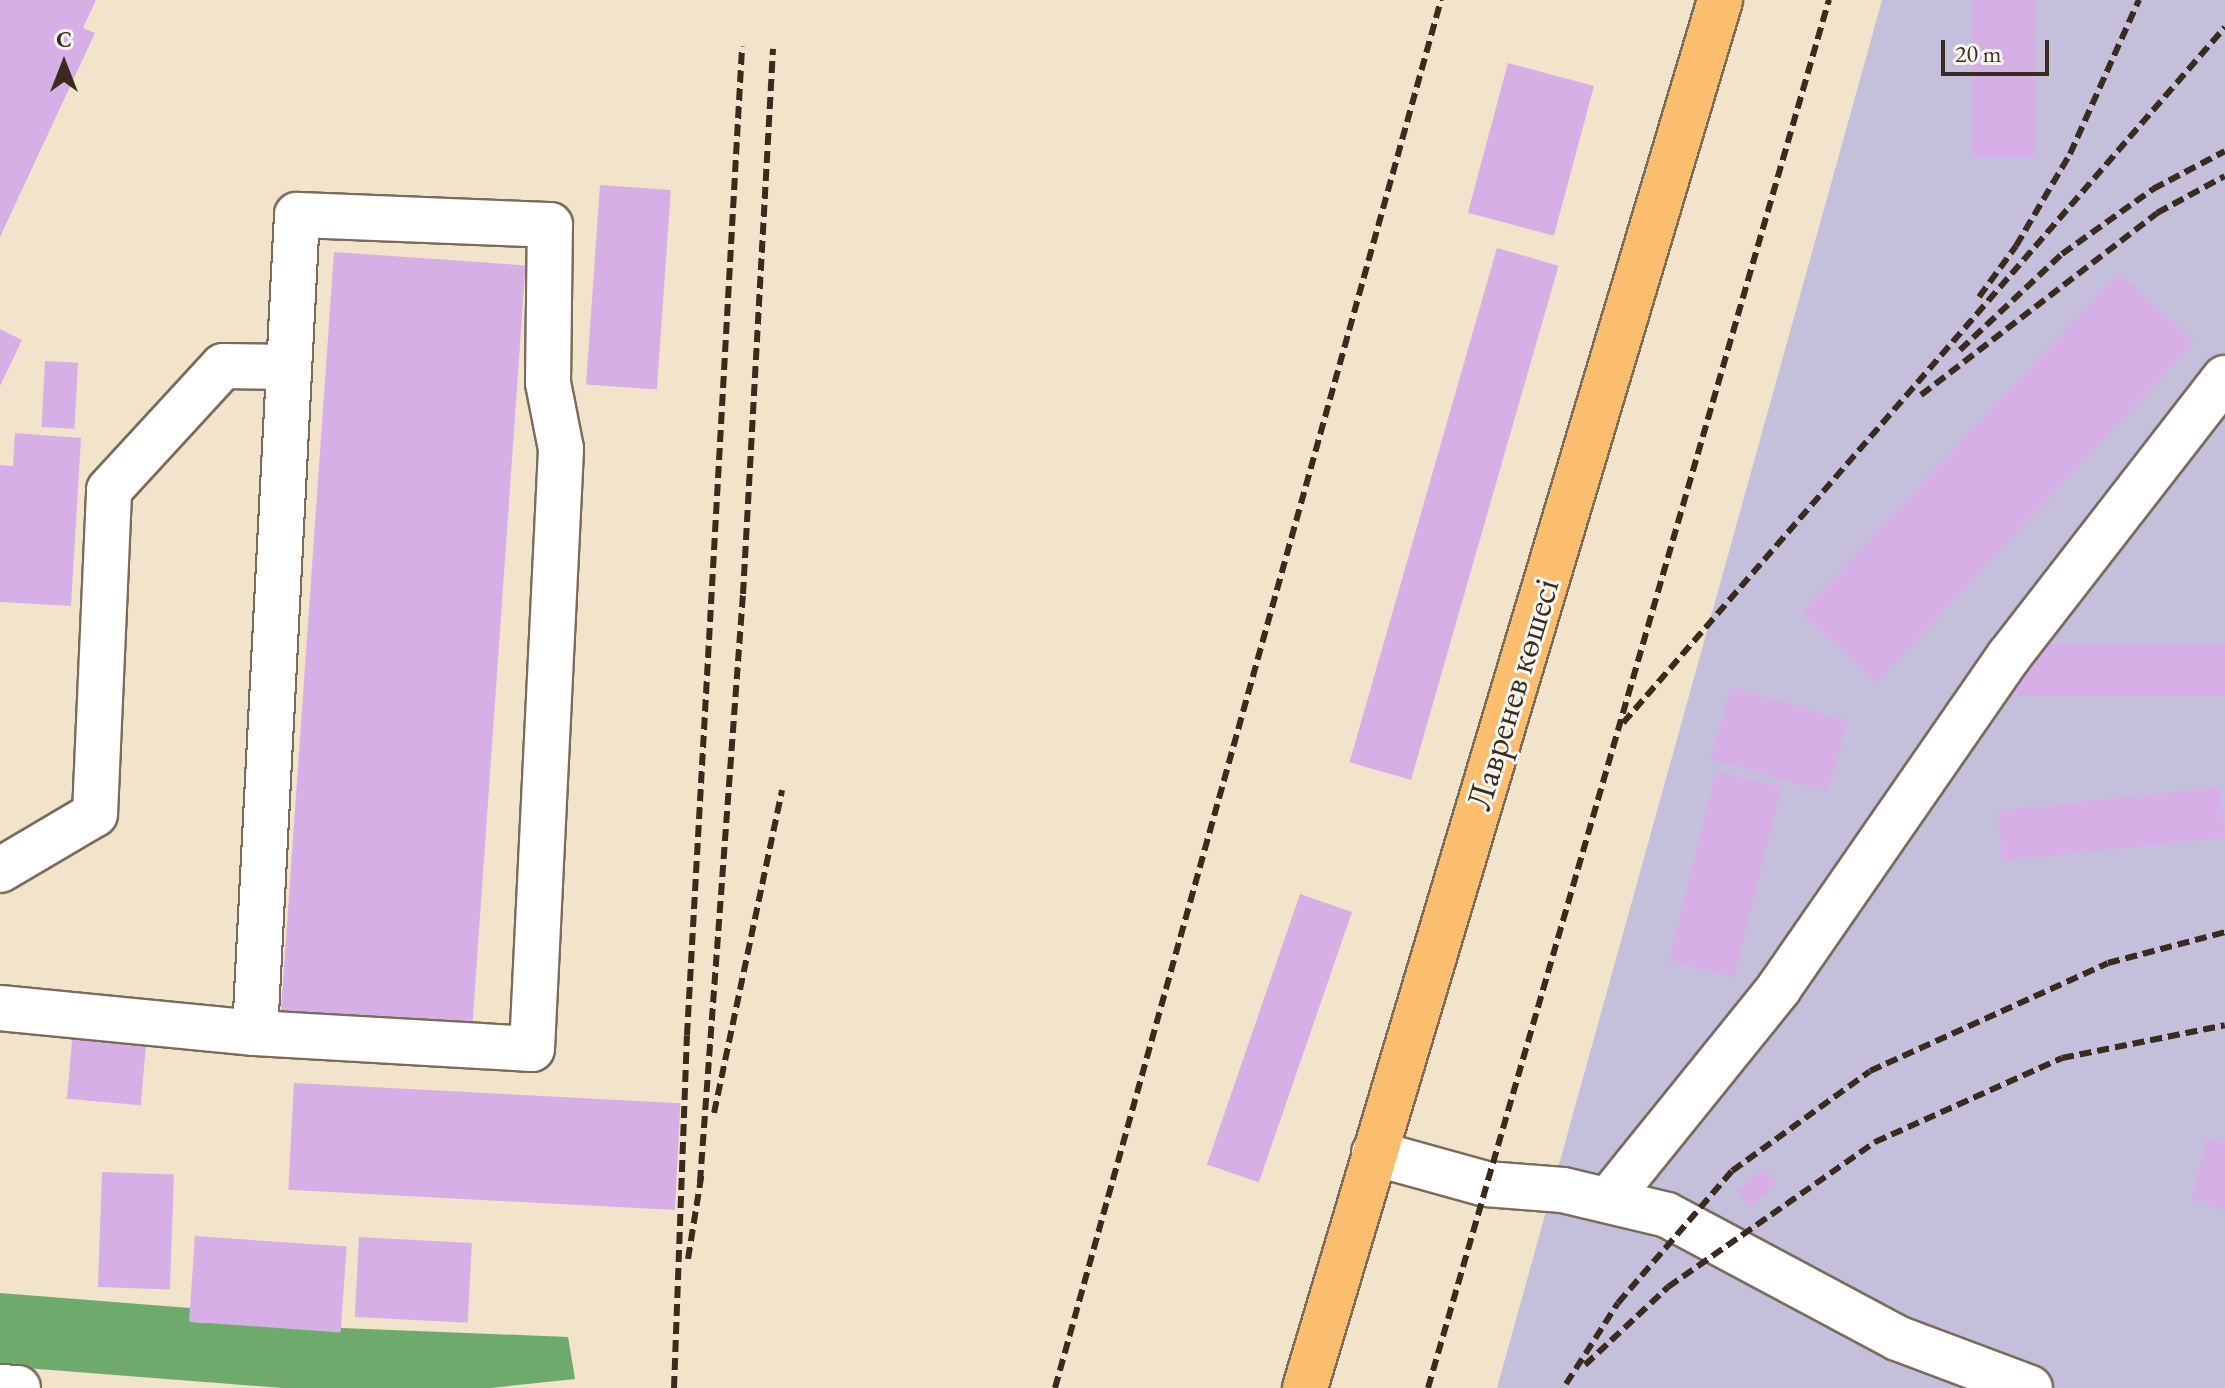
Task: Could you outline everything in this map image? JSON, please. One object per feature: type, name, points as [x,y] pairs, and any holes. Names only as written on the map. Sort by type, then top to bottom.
[{"type":"main road","name":"Лавренев көшесі","points":[[1305,1388],[1720,0]]},
{"type":"lane","points":[[0,1008],[255,1033],[532,1049],[561,449],[548,383],[550,225],[297,215],[255,1033]]},
{"type":"lane","points":[[0,870],[95,814],[109,490],[223,366],[289,367]]},
{"type":"lane","points":[[1609,1199],[1779,988],[2009,656],[2225,378]]},
{"type":"lane","points":[[1374,1153],[1486,1184],[1609,1199],[1704,1231],[1826,1305],[1897,1338],[2030,1388]]},
{"type":"lane","points":[[0,1387],[18,1388]]},
{"type":"shaded area","points":[[1882,0],[2225,0],[2225,1388],[1497,1388]]},
{"type":"green space","points":[[0,1293],[190,1308],[190,1322],[568,1337],[575,1379],[490,1388],[283,1388],[0,1366]]},
{"type":"building","points":[[0,0],[96,0],[83,28],[95,33],[0,237]]},
{"type":"building","points":[[1972,0],[2035,0],[2035,157],[1972,157]]},
{"type":"building","points":[[1508,63],[1594,86],[1554,236],[1468,213]]},
{"type":"building","points":[[600,185],[671,190],[657,389],[586,385]]},
{"type":"building","points":[[1497,248],[1559,266],[1411,780],[1350,762]]},
{"type":"building","points":[[334,252],[526,265],[472,1035],[280,1021]]},
{"type":"building","points":[[2119,272],[2194,342],[1877,683],[1801,613]]},
{"type":"building","points":[[0,329],[22,340],[0,386]]},
{"type":"building","points":[[45,361],[78,363],[75,429],[42,427]]},
{"type":"building","points":[[15,433],[81,438],[71,606],[0,602],[0,465],[13,466]]},
{"type":"building","points":[[1998,644],[2225,644],[2225,696],[1998,696]]},
{"type":"building","points":[[1731,687],[1848,721],[1828,793],[1710,759]]},
{"type":"building","points":[[1716,771],[1782,787],[1735,978],[1669,961]]},
{"type":"building","points":[[2220,787],[2225,838],[2003,861],[1997,810]]},
{"type":"building","points":[[1300,894],[1352,912],[1259,1182],[1207,1164]]},
{"type":"building","points":[[73,1030],[147,1036],[141,1105],[67,1099]]},
{"type":"building","points":[[294,1083],[680,1103],[675,1210],[288,1190]]},
{"type":"building","points":[[2207,1137],[2225,1142],[2225,1210],[2191,1200]]},
{"type":"building","points":[[1764,1168],[1778,1184],[1751,1207],[1737,1192]]},
{"type":"building","points":[[102,1172],[174,1175],[170,1289],[98,1287]]},
{"type":"building","points":[[195,1236],[347,1247],[341,1332],[189,1322]]},
{"type":"building","points":[[359,1237],[472,1243],[468,1323],[355,1317]]},
{"type":"railway","points":[[1055,1388],[1441,0]]},
{"type":"railway","points":[[1428,1388],[1829,0]]},
{"type":"railway","points":[[1979,297],[2016,246],[2070,154],[2139,0]]},
{"type":"railway","points":[[1623,723],[2225,27]]},
{"type":"railway","points":[[674,1388],[687,1035],[742,47]]},
{"type":"railway","points":[[700,1182],[743,594],[773,49]]},
{"type":"railway","points":[[1960,350],[2062,254],[2153,189],[2225,151]]},
{"type":"railway","points":[[1921,395],[2157,213],[2225,176]]},
{"type":"railway","points":[[714,1113],[782,790]]},
{"type":"railway","points":[[1566,1384],[1618,1303],[1732,1171],[1870,1071],[2108,963],[2225,932]]},
{"type":"railway","points":[[1585,1365],[1668,1287],[1875,1142],[2062,1058],[2225,1025]]},
{"type":"railway","points":[[688,1259],[702,1172]]}]
